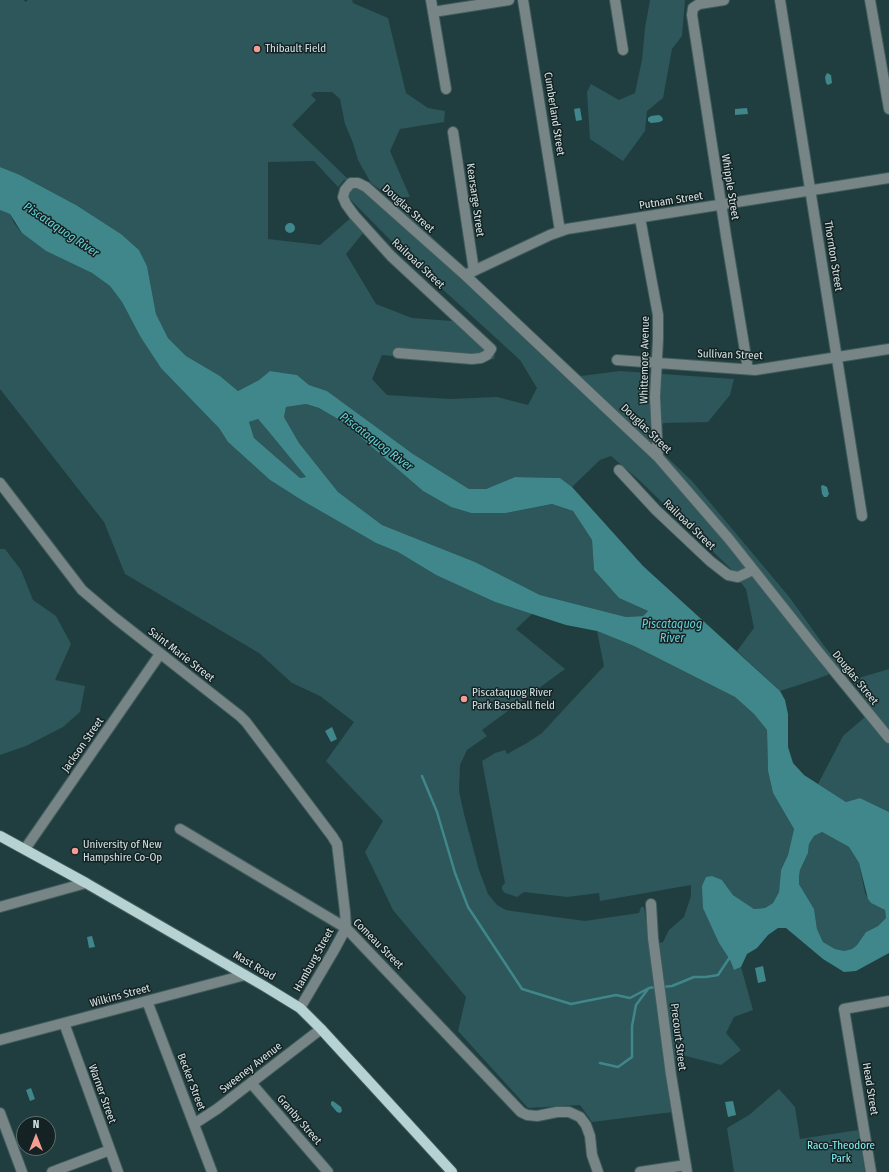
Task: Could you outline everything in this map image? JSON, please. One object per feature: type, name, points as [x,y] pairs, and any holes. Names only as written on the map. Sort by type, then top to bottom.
[{"type":"main road","name":"Mast Road","points":[[0,836],[86,883],[300,1008],[321,1028],[452,1172]]},
{"type":"street","points":[[431,0],[446,89]]},
{"type":"street","points":[[433,12],[509,0]]},
{"type":"street","name":"Cumberland Street","points":[[523,0],[560,231]]},
{"type":"street","points":[[615,0],[623,50]]},
{"type":"street","name":"Whipple Street","points":[[724,0],[700,4],[693,8],[693,22],[721,205],[748,363],[746,369]]},
{"type":"street","name":"Thornton Street","points":[[780,0],[838,357],[862,516]]},
{"type":"street","points":[[870,0],[889,110]]},
{"type":"street","name":"Kearsarge Street","points":[[453,132],[469,273]]},
{"type":"street","name":"Putnam Street","points":[[469,273],[560,231],[889,178]]},
{"type":"street","name":"Douglas Street","points":[[346,188],[355,182],[366,187],[469,273],[658,457],[729,539],[889,738]]},
{"type":"street","name":"Railroad Street","points":[[346,188],[343,197],[346,204],[378,243],[492,349],[487,355],[481,358],[472,359],[398,353]]},
{"type":"street","name":"Whittemore Avenue","points":[[640,218],[658,314],[655,397],[658,457]]},
{"type":"street","name":"Sullivan Street","points":[[617,360],[656,364],[765,369],[889,349]]},
{"type":"street","name":"Railroad Street","points":[[619,470],[656,510],[710,561],[728,574],[738,577],[753,570]]},
{"type":"street","name":"Saint Marie Street","points":[[0,483],[82,590],[246,722],[332,836],[337,844],[338,852]]},
{"type":"street","name":"Jackson Street","points":[[25,849],[160,654]]},
{"type":"street","name":"Comeau Street","points":[[180,829],[346,928],[521,1112],[527,1115],[537,1116],[557,1112],[569,1112],[580,1117],[586,1125],[590,1136],[592,1154],[598,1172]]},
{"type":"street","name":"Hamburg Street","points":[[300,1008],[346,928],[338,852]]},
{"type":"street","points":[[0,906],[86,883]]},
{"type":"street","name":"Precourt Street","points":[[651,904],[670,1075],[687,1168]]},
{"type":"street","name":"Wilkins Street","points":[[0,1040],[245,975]]},
{"type":"street","name":"Becker Street","points":[[147,1001],[212,1172]]},
{"type":"street","name":"Head Street","points":[[871,1172],[844,1009],[889,1001]]},
{"type":"street","name":"Warner Street","points":[[64,1023],[118,1172]]},
{"type":"street","name":"Sweeney Avenue","points":[[194,1124],[251,1083],[321,1028]]},
{"type":"street","name":"Granby Street","points":[[251,1083],[328,1172]]},
{"type":"street","points":[[0,1113],[22,1172]]},
{"type":"street","points":[[52,1172],[110,1150]]},
{"type":"street","points":[[640,1172],[687,1168]]},
{"type":"green space","points":[[0,0],[23,0],[26,2],[28,0],[352,0],[353,3],[388,18],[406,93],[428,108],[445,111],[444,122],[400,129],[390,151],[410,197],[392,198],[371,183],[358,160],[345,124],[340,99],[332,92],[314,92],[311,95],[316,100],[292,125],[348,179],[344,180],[338,187],[314,161],[268,162],[268,239],[320,245],[354,215],[367,228],[346,254],[376,304],[412,318],[465,322],[496,349],[494,359],[452,362],[382,355],[372,379],[387,395],[450,399],[497,397],[528,405],[537,388],[520,360],[403,253],[347,196],[355,187],[362,188],[376,202],[399,206],[581,376],[620,371],[734,379],[730,395],[708,422],[664,423],[651,431],[651,442],[692,481],[790,598],[825,647],[843,669],[780,691],[737,651],[754,628],[746,589],[728,566],[639,480],[611,456],[600,460],[572,487],[560,478],[515,477],[486,489],[469,489],[413,454],[327,391],[309,385],[297,375],[270,371],[259,380],[238,391],[220,376],[186,356],[168,338],[156,314],[147,266],[139,250],[121,234],[76,205],[20,175],[0,167]]},
{"type":"green space","points":[[650,0],[685,0],[682,36],[672,49],[663,98],[647,111],[645,131],[623,161],[590,139],[587,92],[591,84],[619,100],[635,93],[642,60],[645,28]]},
{"type":"green space","points":[[0,210],[10,214],[14,223],[22,233],[46,251],[92,273],[110,286],[122,302],[140,336],[219,428],[228,442],[270,480],[376,543],[398,552],[436,575],[495,602],[532,614],[516,629],[565,669],[482,730],[487,736],[467,750],[460,765],[459,791],[464,814],[479,870],[488,894],[497,905],[506,910],[585,921],[639,913],[641,907],[644,907],[650,946],[663,942],[669,930],[684,917],[691,896],[691,885],[600,901],[599,893],[567,897],[524,892],[517,897],[505,893],[502,890],[502,886],[505,883],[482,761],[495,753],[505,750],[507,754],[542,733],[604,666],[597,631],[634,646],[735,697],[754,714],[767,730],[768,771],[773,793],[794,829],[788,855],[781,870],[779,892],[773,903],[765,908],[754,909],[733,895],[722,880],[719,943],[730,960],[734,970],[741,967],[753,1010],[734,1017],[726,1033],[741,1050],[721,1065],[686,1056],[665,1063],[673,1112],[592,1122],[580,1105],[528,1108],[458,1031],[466,997],[393,910],[365,852],[383,821],[326,761],[354,722],[320,696],[292,683],[259,653],[125,574],[104,522],[0,389]]},
{"type":"green space","points":[[306,404],[319,408],[343,422],[423,491],[451,507],[471,513],[506,513],[552,504],[573,511],[592,540],[594,570],[619,598],[648,611],[643,616],[626,617],[540,595],[475,562],[382,525],[338,492],[299,443],[284,417],[286,407]]},
{"type":"green space","points":[[258,419],[306,477],[300,478],[254,438],[249,422]]},
{"type":"green space","points":[[0,549],[5,549],[21,570],[33,600],[56,616],[71,644],[55,680],[85,686],[80,712],[63,727],[26,746],[0,755]]},
{"type":"green space","points":[[889,669],[889,812],[860,798],[846,802],[818,784],[843,736],[873,710],[852,680]]},
{"type":"green space","points":[[822,832],[849,847],[859,863],[865,893],[871,903],[885,910],[886,918],[878,926],[866,932],[857,945],[852,949],[844,951],[835,949],[823,942],[817,929],[814,909],[799,884],[800,870],[808,853],[809,844],[814,836]]},
{"type":"green space","name":"Raco-Theodore Park","points":[[779,1089],[795,1107],[800,1139],[858,1130],[865,1172],[734,1172],[727,1128],[749,1115]]},
{"type":"water","points":[[827,73],[831,75],[832,83],[828,85],[825,77]]},
{"type":"water","points":[[580,108],[582,120],[576,121],[574,109]]},
{"type":"water","points":[[747,108],[748,114],[735,115],[735,109]]},
{"type":"water","points":[[659,115],[663,120],[660,122],[651,123],[648,121],[648,118],[651,116]]},
{"type":"water","name":"Piscataquog River","points":[[0,167],[20,175],[76,205],[121,234],[139,250],[147,266],[156,314],[168,338],[186,356],[220,376],[238,391],[259,380],[270,371],[297,375],[309,385],[327,391],[413,454],[469,489],[486,489],[515,477],[560,478],[572,487],[643,566],[780,691],[785,700],[788,714],[788,747],[793,763],[804,775],[846,802],[860,798],[889,812],[889,953],[856,971],[844,972],[823,959],[786,928],[778,928],[768,935],[757,948],[747,954],[741,967],[734,970],[730,960],[719,943],[703,908],[702,886],[706,877],[712,876],[722,880],[733,895],[754,909],[765,908],[773,903],[779,892],[781,870],[788,855],[794,829],[773,793],[768,771],[767,730],[754,714],[735,697],[634,646],[597,631],[566,625],[495,602],[436,575],[398,552],[376,543],[270,480],[228,442],[219,428],[161,368],[140,336],[122,302],[110,286],[92,273],[46,251],[22,233],[10,214],[0,210]],"holes":[[[306,404],[319,408],[343,422],[423,491],[451,507],[471,513],[506,513],[552,504],[573,511],[592,540],[594,570],[619,598],[648,611],[643,616],[626,617],[540,595],[475,562],[382,525],[338,492],[299,443],[284,417],[286,407]],[[258,419],[269,432],[306,477],[300,478],[254,438],[249,422]],[[822,832],[849,847],[859,863],[868,899],[871,903],[885,910],[886,918],[878,926],[866,932],[857,945],[852,949],[844,951],[835,949],[823,942],[817,929],[814,909],[799,884],[800,870],[808,853],[809,844],[814,836]]]},
{"type":"water","points":[[288,223],[292,223],[294,224],[294,232],[288,233],[285,230],[285,226]]},
{"type":"water","points":[[823,485],[827,487],[829,494],[827,497],[824,497],[822,494],[821,486]]},
{"type":"water","points":[[332,727],[337,739],[331,742],[325,731]]},
{"type":"water","points":[[92,936],[95,947],[89,948],[87,937]]},
{"type":"water","points":[[763,966],[766,981],[758,983],[755,968]]},
{"type":"water","points":[[31,1088],[35,1099],[30,1101],[26,1090]]},
{"type":"water","points":[[333,1101],[341,1107],[342,1111],[340,1113],[337,1112],[331,1105],[331,1102]]},
{"type":"water","points":[[733,1101],[736,1115],[728,1117],[725,1102]]},
{"type":"waterway","points":[[422,776],[437,812],[455,873],[468,907],[522,989],[571,1004],[616,995],[630,998],[649,988],[656,987]]},
{"type":"waterway","points":[[661,987],[672,986],[694,977],[718,975],[730,957]]},
{"type":"waterway","points":[[600,1063],[618,1067],[632,1057],[632,1026],[636,1005],[648,989]]},
{"type":"place","name":"Thibault Field","points":[[257,49]]},
{"type":"place","name":"Piscataquog River Park Baseball field","points":[[464,699]]},
{"type":"place","name":"University of New Hampshire Co-Op","points":[[75,851]]}]
